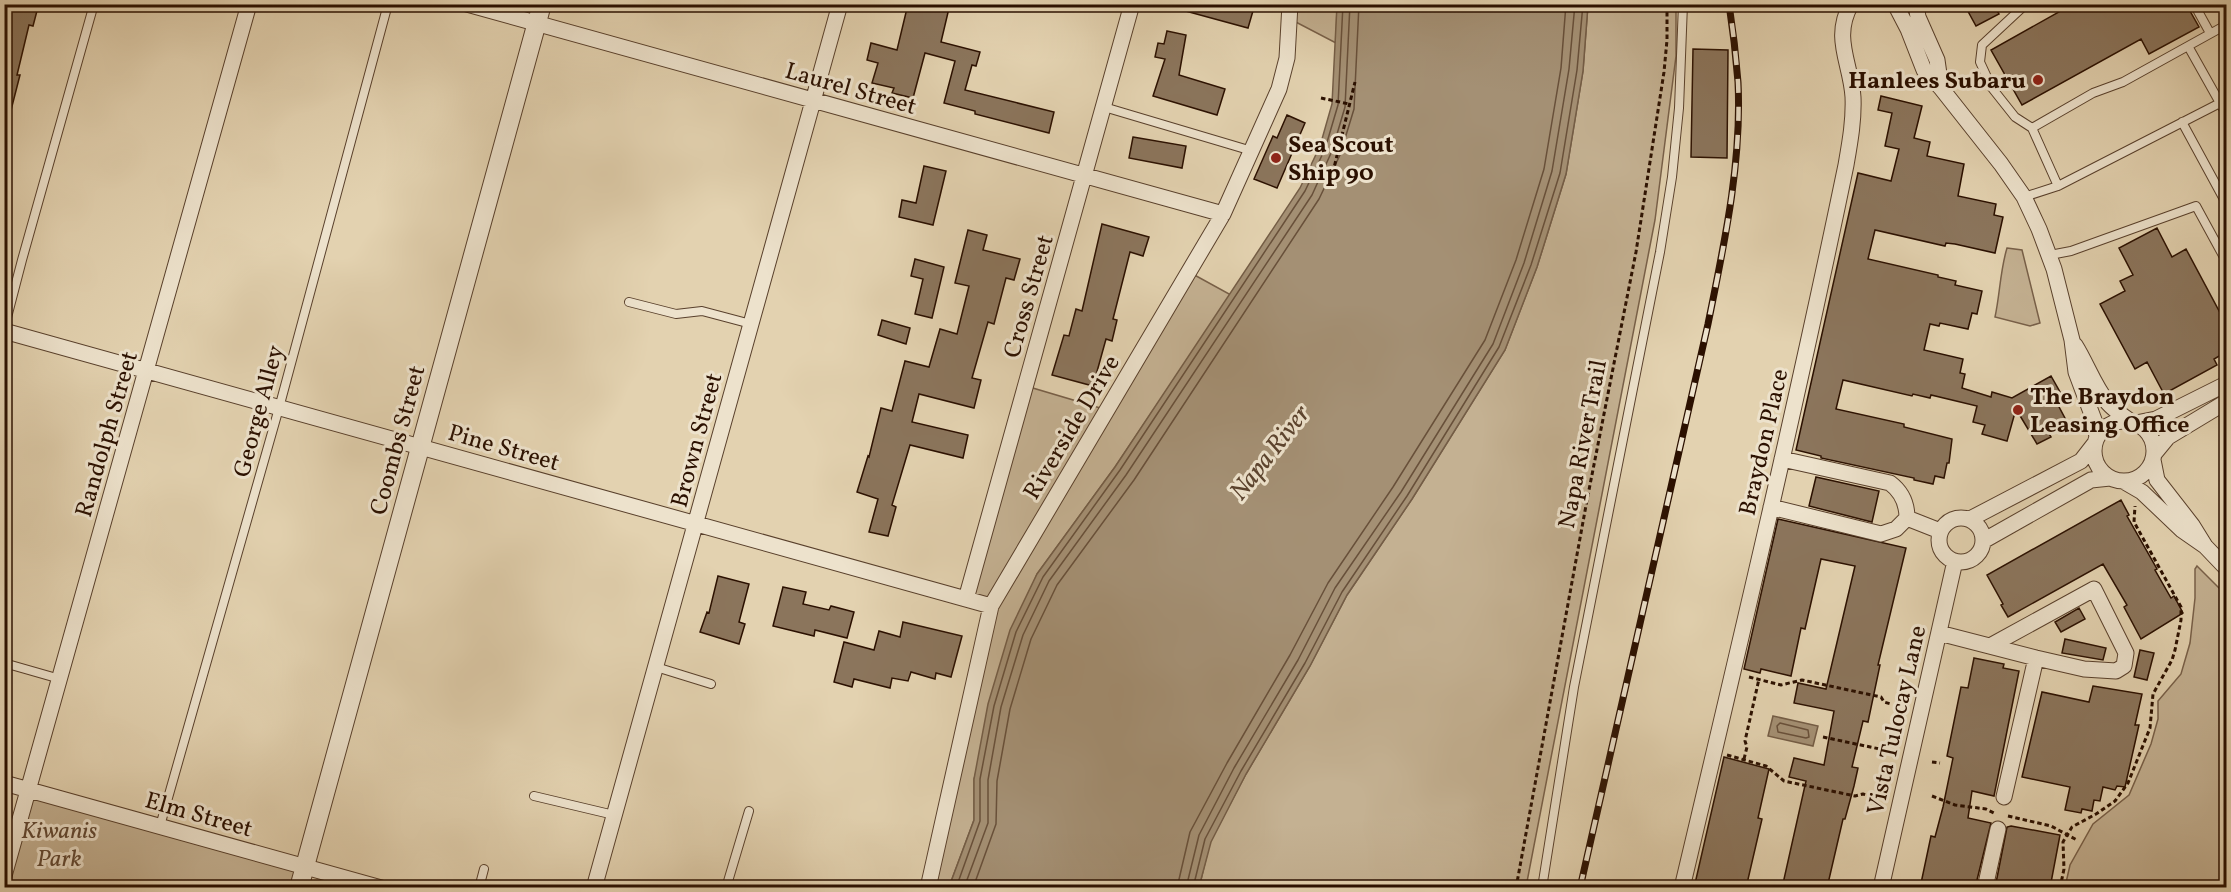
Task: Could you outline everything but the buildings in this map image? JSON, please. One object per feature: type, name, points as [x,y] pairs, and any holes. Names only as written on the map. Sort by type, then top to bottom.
[{"type":"street","name":"Randolph Street","points":[[4,876],[249,4]]},
{"type":"street","name":"Laurel Street","points":[[468,4],[1223,214]]},
{"type":"street","name":"Coombs Street","points":[[299,888],[542,4]]},
{"type":"street","name":"Brown Street","points":[[594,888],[840,4]]},
{"type":"street","name":"Cross Street","points":[[966,599],[1132,4]]},
{"type":"street","name":"Riverside Drive","points":[[928,888],[991,606],[1223,214],[1279,89],[1287,58],[1290,4]]},
{"type":"street","name":"Braydon Place","points":[[1682,888],[1782,459],[1851,139],[1853,97],[1842,35],[1845,16],[1851,4]]},
{"type":"street","points":[[1895,4],[1908,29],[1924,70],[1941,88],[2024,197],[2050,255],[2072,340],[2076,372],[2094,420],[2096,463],[2116,480],[2142,492],[2182,530],[2205,546],[2226,568]]},
{"type":"street","points":[[1916,4],[1918,17],[1937,60],[1941,88]]},
{"type":"street","name":"Pine Street","points":[[4,330],[991,606]]},
{"type":"street","points":[[2072,340],[2097,387],[2110,405],[2150,436],[2157,480],[2192,525],[2205,546]]},
{"type":"street","points":[[1970,519],[1980,528],[1982,549],[1971,560],[1964,562],[1945,556],[1941,550],[1939,537],[1944,525],[1956,518],[1970,519],[2081,461],[2101,431],[2112,423],[2156,419],[2226,384]]},
{"type":"street","points":[[1983,541],[2091,480],[2136,479],[2142,475],[2168,437],[2226,402]]},
{"type":"street","points":[[1771,507],[1881,534],[1896,529],[1907,518],[1901,494],[1890,483],[1782,459]]},
{"type":"street","points":[[1907,518],[1940,531]]},
{"type":"street","name":"Vista Tulocay Lane","points":[[1881,888],[1955,561]]},
{"type":"street","points":[[1939,633],[2036,658],[2110,672],[2124,666],[2126,653],[2094,589],[1990,646]]},
{"type":"street","points":[[2004,797],[2036,658]]},
{"type":"street","name":"Elm Street","points":[[4,783],[381,888]]},
{"type":"street","points":[[1985,888],[1998,829]]},
{"type":"lane","points":[[4,330],[94,4]]},
{"type":"lane","name":"George Alley","points":[[160,826],[279,408],[388,4]]},
{"type":"lane","points":[[1542,888],[1574,687],[1660,252],[1672,177],[1679,108],[1683,4]]},
{"type":"lane","points":[[2026,4],[1982,45],[1980,62],[1998,95],[2016,117],[2032,128],[2058,186]]},
{"type":"lane","points":[[2194,4],[2210,33]]},
{"type":"lane","points":[[2032,128],[2093,93],[2122,82],[2226,25]]},
{"type":"lane","points":[[2188,46],[2226,114]]},
{"type":"lane","points":[[2024,197],[2058,186],[2220,103]]},
{"type":"lane","points":[[1104,107],[1252,152]]},
{"type":"lane","points":[[2182,122],[2226,203]]},
{"type":"lane","points":[[2050,255],[2071,251],[2196,206],[2226,261]]},
{"type":"lane","points":[[629,302],[676,314],[702,311],[752,324]]},
{"type":"lane","points":[[4,663],[60,679]]},
{"type":"lane","points":[[656,667],[711,684]]},
{"type":"lane","points":[[534,796],[614,815]]},
{"type":"lane","points":[[726,888],[749,811]]},
{"type":"lane","points":[[479,888],[484,869]]},
{"type":"path","name":"Napa River Trail","points":[[1516,888],[1583,523],[1636,252],[1664,72],[1667,4]]},
{"type":"path","points":[[1331,180],[1355,82]]},
{"type":"path","points":[[1321,98],[1349,104]]},
{"type":"path","points":[[2060,888],[2064,869],[2063,842],[2072,827],[2115,801],[2128,783],[2151,728],[2153,694],[2172,660],[2181,620],[2181,607],[2134,522],[2136,502]]},
{"type":"path","points":[[1732,673],[1781,685],[1802,680],[1881,697],[1884,702],[1891,704]]},
{"type":"path","points":[[1744,759],[1747,747],[1744,741],[1759,679]]},
{"type":"path","points":[[1823,737],[1889,751]]},
{"type":"path","points":[[1714,752],[1766,766],[1784,781],[1855,796],[1863,794],[1870,796]]},
{"type":"path","points":[[1932,762],[1940,764]]},
{"type":"green space","points":[[1290,5],[1337,5],[1336,43],[1290,19]]},
{"type":"green space","points":[[1588,5],[1676,5],[1676,56],[1655,220],[1526,887],[1199,888],[1210,842],[1246,774],[1310,666],[1347,595],[1412,499],[1505,350],[1537,267],[1566,174],[1583,71]]},
{"type":"green space","points":[[2007,248],[2022,250],[2040,323],[2030,326],[1995,317]]},
{"type":"green space","points":[[1189,272],[1231,295],[1115,467],[1037,574],[974,779],[974,820],[949,887],[928,888],[991,607],[966,599],[1026,386],[1107,410]]},
{"type":"green space","points":[[2197,566],[2226,595],[2226,887],[2065,887],[2070,865],[2093,824],[2129,795],[2151,744],[2158,719],[2158,701],[2181,674],[2190,643]]},
{"type":"green space","name":"Kiwanis Park","points":[[28,790],[304,867],[299,887],[5,888],[5,876]]},
{"type":"water","name":"Napa River","points":[[1337,5],[1588,5],[1583,71],[1566,174],[1537,267],[1505,350],[1412,499],[1347,595],[1310,666],[1246,774],[1211,842],[1199,887],[949,887],[974,820],[974,779],[988,704],[1010,630],[1037,574],[1115,467],[1300,188],[1320,146],[1332,104]]},
{"type":"water","points":[[1773,716],[1818,726],[1813,746],[1768,736]]},
{"type":"railway","points":[[1580,888],[1708,324],[1726,234],[1739,112],[1729,4]]},
{"type":"place","name":"Hanlees Subaru","points":[[2038,80]]},
{"type":"place","name":"Sea Scout Ship 90","points":[[1276,158]]},
{"type":"place","name":"The Braydon Leasing Office","points":[[2018,410]]}]
